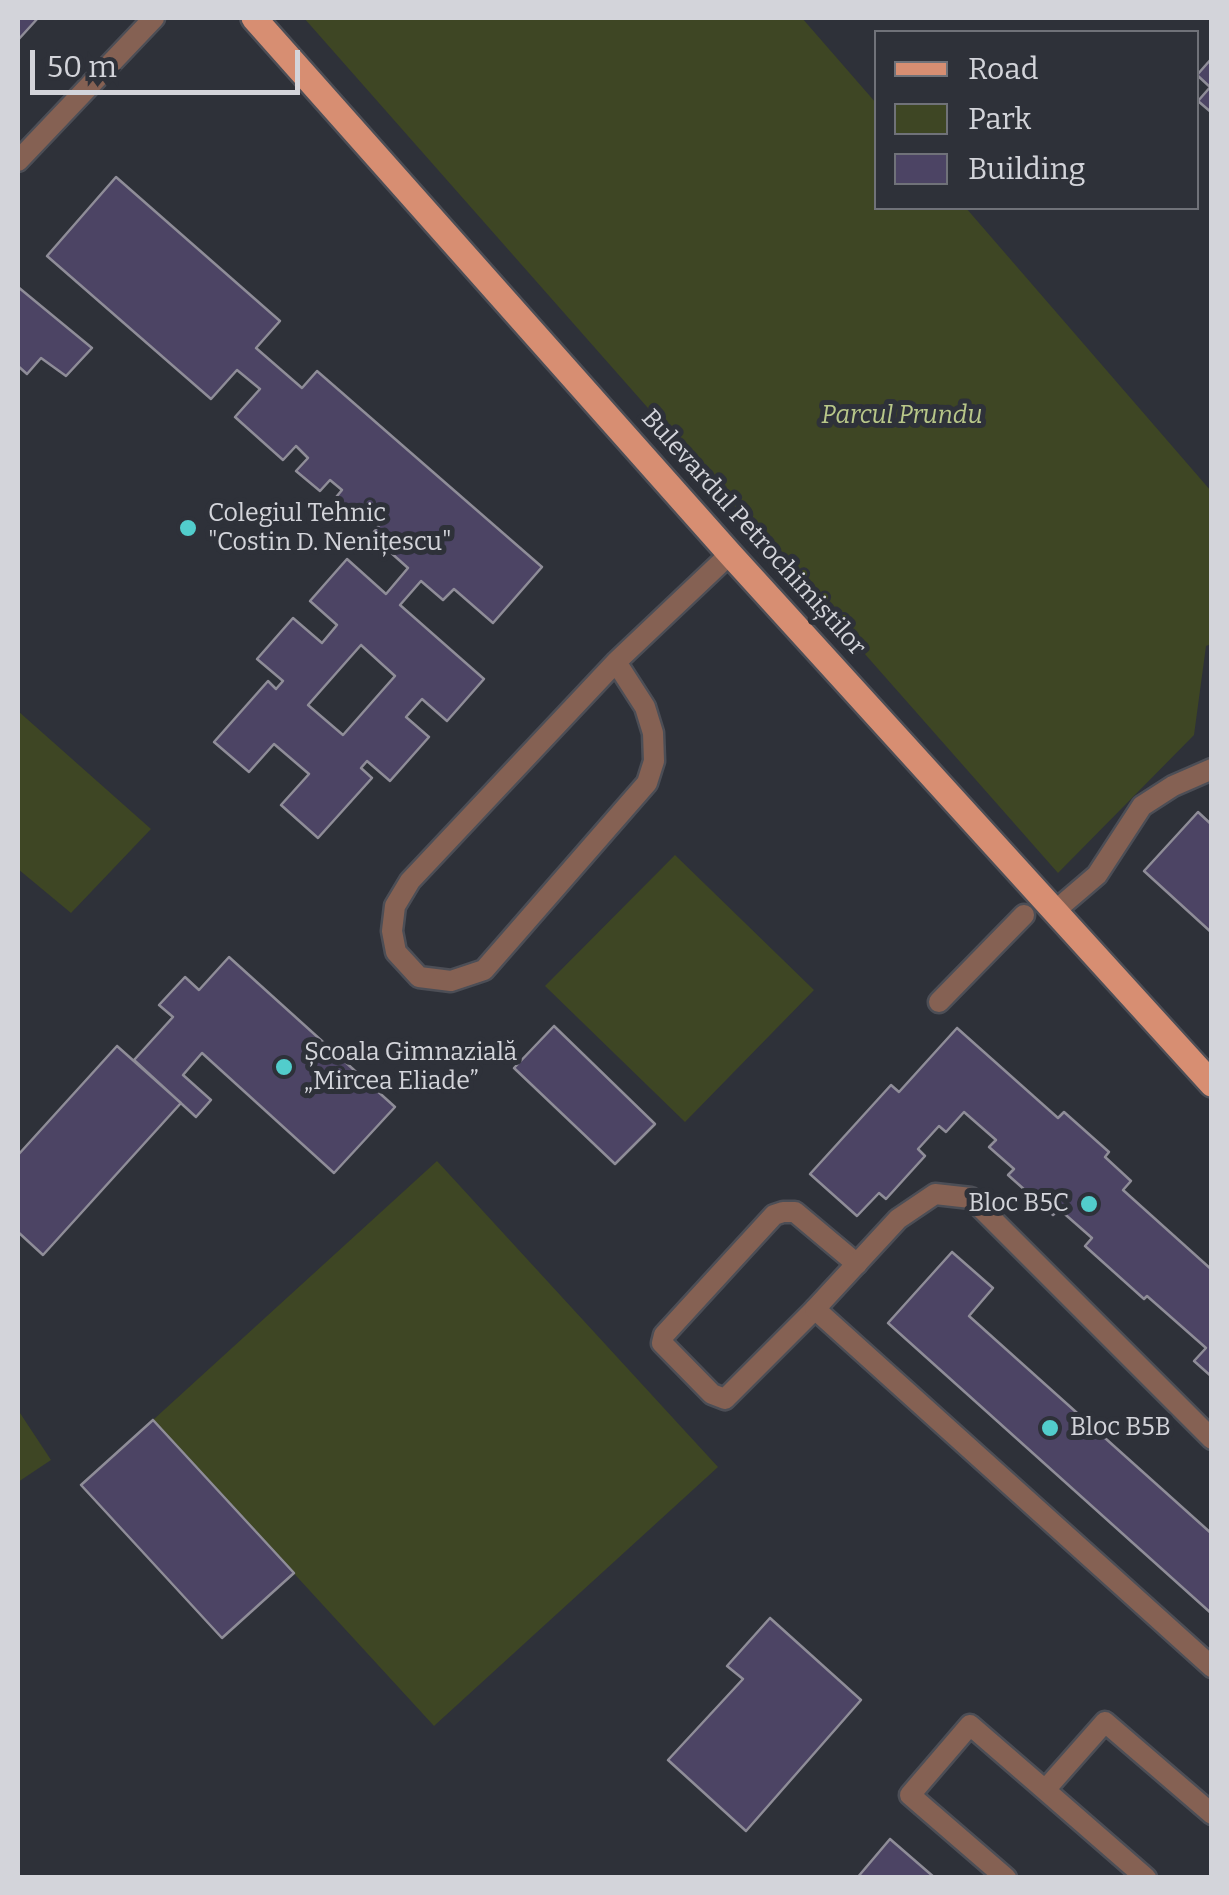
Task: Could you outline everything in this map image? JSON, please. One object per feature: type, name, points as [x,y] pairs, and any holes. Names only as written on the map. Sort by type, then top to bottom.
[{"type":"main road","name":"Bulevardul Petrochimiștilor","points":[[254,18],[730,554],[1212,1084]]},
{"type":"street","points":[[18,161],[154,18]]},
{"type":"street","points":[[616,662],[645,707],[653,733],[654,760],[647,783],[484,970],[451,981],[419,977],[396,952],[392,930],[395,906],[410,881],[616,662],[730,554]]},
{"type":"street","points":[[1056,910],[1096,875],[1142,806],[1173,786],[1211,771]]},
{"type":"street","points":[[939,1002],[1024,916]]},
{"type":"street","points":[[857,1264],[795,1212],[774,1215],[664,1335],[662,1343],[712,1394],[725,1398],[815,1309],[857,1264],[898,1219],[935,1194],[970,1198],[1212,1439]]},
{"type":"street","points":[[815,1309],[1212,1667]]},
{"type":"street","points":[[1046,1790],[1104,1722],[1212,1814]]},
{"type":"street","points":[[1006,1878],[910,1796],[970,1725],[1146,1878]]},
{"type":"green space","name":"Parcul Prundu","points":[[304,18],[802,18],[874,101],[874,210],[968,210],[1211,491],[1211,644],[1206,646],[1194,735],[1058,873]]},
{"type":"green space","points":[[18,711],[151,829],[71,913],[18,869]]},
{"type":"green space","points":[[675,855],[814,990],[685,1122],[545,986]]},
{"type":"green space","points":[[437,1161],[718,1467],[434,1726],[153,1420]]},
{"type":"green space","points":[[18,1410],[51,1460],[18,1482]]},
{"type":"building","points":[[18,18],[38,18],[18,40]]},
{"type":"building","points":[[1212,58],[1210,87],[1199,73]]},
{"type":"building","points":[[1212,85],[1212,113],[1199,100]]},
{"type":"building","points":[[116,177],[280,321],[256,348],[302,388],[317,371],[542,567],[493,623],[454,589],[443,600],[421,581],[400,605],[484,679],[447,721],[422,699],[406,717],[429,737],[390,781],[367,761],[361,768],[372,778],[318,838],[281,805],[309,774],[274,744],[249,772],[214,742],[268,681],[276,689],[283,681],[257,659],[293,618],[322,643],[337,625],[310,601],[347,559],[386,594],[408,568],[371,535],[382,522],[368,510],[356,523],[332,502],[342,490],[330,480],[320,491],[296,471],[308,458],[296,446],[283,460],[235,417],[260,389],[237,370],[211,399],[47,256]],"holes":[[[361,645],[395,676],[343,735],[308,705]]]},
{"type":"building","points":[[18,287],[92,348],[66,376],[41,358],[27,374],[18,366]]},
{"type":"building","points":[[1198,812],[1212,825],[1212,933],[1144,871]]},
{"type":"building","name":"Școala Gimnazială „Mircea Eliade”","points":[[229,957],[395,1107],[334,1173],[202,1053],[183,1075],[211,1100],[196,1117],[134,1060],[173,1017],[159,1005],[185,977],[199,990]]},
{"type":"building","points":[[554,1026],[655,1124],[615,1164],[514,1068]]},
{"type":"building","name":"Bloc B5C","points":[[957,1028],[1058,1118],[1064,1112],[1109,1152],[1105,1157],[1131,1181],[1123,1190],[1212,1270],[1212,1377],[1194,1361],[1206,1348],[1085,1246],[1092,1238],[1059,1209],[1053,1215],[1008,1175],[1014,1169],[989,1147],[996,1140],[964,1112],[946,1132],[939,1126],[918,1149],[925,1156],[886,1199],[879,1193],[857,1216],[810,1174],[891,1085],[899,1092]]},
{"type":"building","points":[[117,1046],[181,1103],[43,1255],[18,1232],[18,1155]]},
{"type":"building","name":"Bloc B5B","points":[[952,1252],[993,1288],[969,1316],[1212,1534],[1212,1614],[888,1323]]},
{"type":"building","points":[[153,1420],[294,1573],[222,1638],[81,1485]]},
{"type":"building","points":[[770,1618],[861,1700],[746,1831],[668,1760],[743,1679],[727,1666]]},
{"type":"building","points":[[890,1839],[935,1878],[857,1878]]},
{"type":"place","name":"Colegiul Tehnic \"Costin D. Nenițescu\"","points":[[188,528]]},
{"type":"place","name":"Școala Gimnazială „Mircea Eliade”","points":[[284,1067]]},
{"type":"place","name":"Bloc B5C","points":[[1089,1204]]},
{"type":"place","name":"Bloc B5B","points":[[1050,1428]]}]
